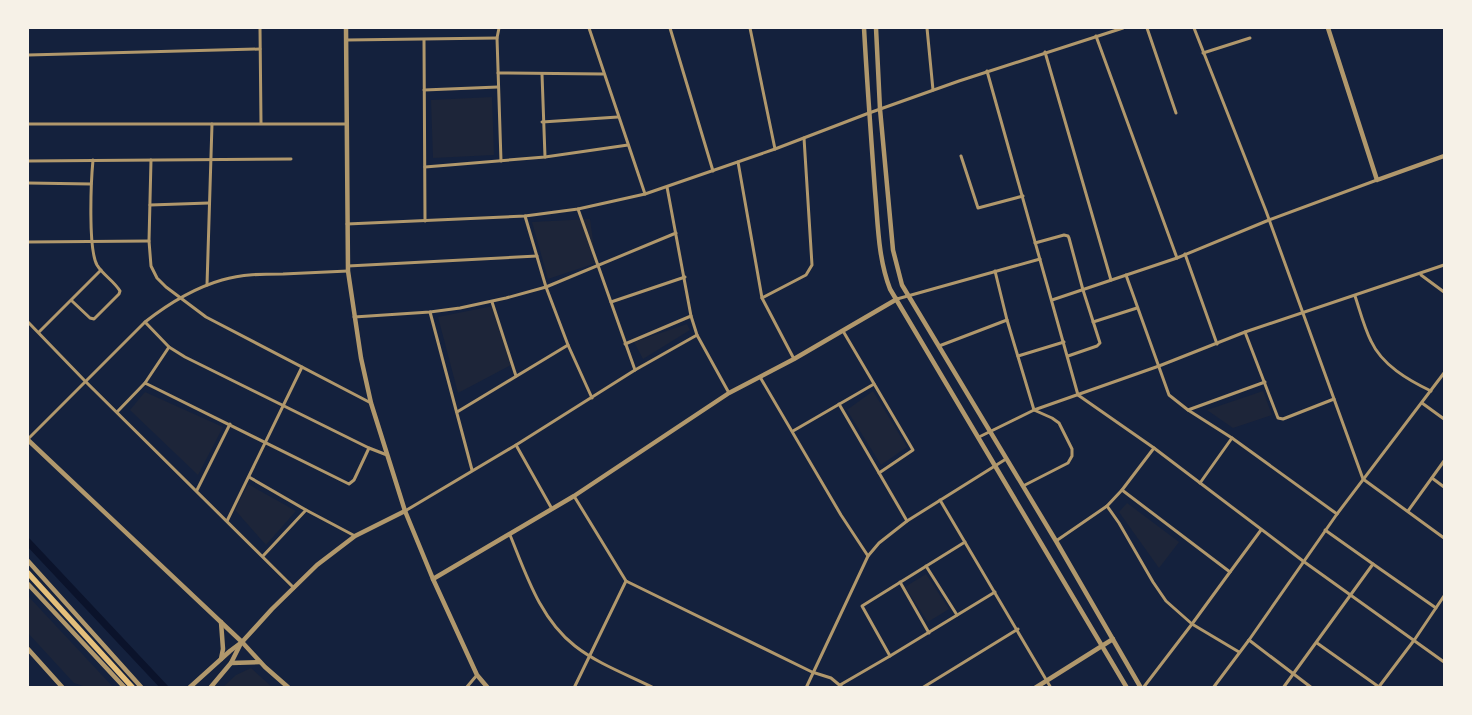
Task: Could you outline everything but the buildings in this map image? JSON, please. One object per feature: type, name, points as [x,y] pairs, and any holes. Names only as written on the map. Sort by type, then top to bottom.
[{"type":"highway","points":[[28,573],[133,688]]},
{"type":"street","points":[[260,28],[261,123]]},
{"type":"street","points":[[346,28],[348,269],[354,317],[371,403],[405,511],[433,579],[477,675],[488,688]]},
{"type":"street","points":[[498,28],[501,161]]},
{"type":"street","points":[[588,28],[645,194]]},
{"type":"street","points":[[670,28],[713,171]]},
{"type":"street","points":[[750,28],[775,149]]},
{"type":"street","points":[[864,28],[880,250],[883,270],[890,289],[1127,688]]},
{"type":"street","points":[[876,28],[880,109],[893,250],[898,274],[908,296],[1056,541],[1142,688],[1261,530]]},
{"type":"street","points":[[927,28],[933,90]]},
{"type":"street","points":[[347,224],[525,216],[578,209],[645,194],[775,149],[987,71],[1123,28]]},
{"type":"street","points":[[1146,28],[1176,113]]},
{"type":"street","points":[[1194,28],[1269,220],[1363,479],[1444,538]]},
{"type":"street","points":[[1328,28],[1377,180]]},
{"type":"street","points":[[1096,36],[1177,258]]},
{"type":"street","points":[[346,40],[497,38]]},
{"type":"street","points":[[1203,53],[1250,38]]},
{"type":"street","points":[[424,40],[425,221]]},
{"type":"street","points":[[28,55],[260,49]]},
{"type":"street","points":[[1045,52],[1111,280]]},
{"type":"street","points":[[987,71],[1078,396],[1154,448],[1261,530],[1444,662]]},
{"type":"street","points":[[498,73],[603,74]]},
{"type":"street","points":[[542,74],[542,122],[545,157]]},
{"type":"street","points":[[424,90],[498,87]]},
{"type":"street","points":[[542,122],[618,117]]},
{"type":"street","points":[[28,124],[347,124]]},
{"type":"street","points":[[207,285],[212,124]]},
{"type":"street","points":[[762,298],[806,275],[812,265],[804,138]]},
{"type":"street","points":[[425,168],[545,157],[628,145]]},
{"type":"street","points":[[961,156],[978,208],[1023,196]]},
{"type":"street","points":[[1052,300],[1177,258],[1269,220],[1444,156]]},
{"type":"street","points":[[28,161],[291,159]]},
{"type":"street","points":[[72,301],[90,318],[94,319],[119,294],[119,289],[97,265],[93,253],[91,184],[93,160]]},
{"type":"street","points":[[151,160],[149,241],[151,266],[156,278],[180,298],[214,321],[371,403]]},
{"type":"street","points":[[738,162],[762,298],[794,359]]},
{"type":"street","points":[[28,183],[91,184]]},
{"type":"street","points":[[667,187],[691,316],[697,335],[729,393]]},
{"type":"street","points":[[150,205],[209,203]]},
{"type":"street","points":[[578,209],[635,370]]},
{"type":"street","points":[[525,216],[546,287],[568,345],[592,398]]},
{"type":"street","points":[[354,317],[430,312],[492,302],[546,287],[676,233]]},
{"type":"street","points":[[1035,243],[1068,236],[1099,344],[1068,356]]},
{"type":"street","points":[[28,242],[149,241]]},
{"type":"street","points":[[1186,254],[1217,344]]},
{"type":"street","points":[[289,688],[28,440],[144,322],[180,298],[207,285],[224,279],[250,275],[537,256]]},
{"type":"street","points":[[433,579],[574,496],[729,393],[794,359],[897,299],[1040,259]]},
{"type":"street","points":[[978,437],[1034,410],[1078,396],[1245,332],[1444,265]]},
{"type":"street","points":[[39,332],[101,270]]},
{"type":"street","points":[[995,271],[1007,320],[1034,410],[1059,423],[1072,449],[1072,456],[1068,462],[1023,486]]},
{"type":"street","points":[[1421,274],[1444,292]]},
{"type":"street","points":[[1126,275],[1169,395],[1337,514]]},
{"type":"street","points":[[611,302],[685,277]]},
{"type":"street","points":[[1355,296],[1376,351],[1394,368],[1418,385],[1431,391]]},
{"type":"street","points":[[492,302],[516,376]]},
{"type":"street","points":[[1093,322],[1137,308]]},
{"type":"street","points":[[430,312],[472,470]]},
{"type":"street","points":[[625,344],[691,316]]},
{"type":"street","points":[[939,346],[1007,320]]},
{"type":"street","points":[[28,322],[294,588]]},
{"type":"street","points":[[144,322],[169,347],[185,357],[369,448],[387,455]]},
{"type":"street","points":[[843,331],[913,450],[879,473]]},
{"type":"street","points":[[1245,332],[1277,416],[1280,419],[1334,399]]},
{"type":"street","points":[[210,688],[231,663],[242,642],[272,609],[317,565],[355,536],[405,511],[516,445],[635,370],[697,335]]},
{"type":"street","points":[[1018,356],[1064,342]]},
{"type":"street","points":[[457,412],[568,345]]},
{"type":"street","points":[[117,412],[145,383],[169,347]]},
{"type":"street","points":[[227,520],[302,366]]},
{"type":"street","points":[[1213,688],[1249,640],[1325,530],[1444,373]]},
{"type":"street","points":[[760,377],[841,515],[868,556]]},
{"type":"street","points":[[1188,410],[1265,382]]},
{"type":"street","points":[[145,383],[348,484],[354,480],[369,448]]},
{"type":"street","points":[[793,431],[874,384]]},
{"type":"street","points":[[1422,403],[1444,419]]},
{"type":"street","points":[[839,404],[908,521]]},
{"type":"street","points":[[197,490],[230,424]]},
{"type":"street","points":[[1200,483],[1232,438]]},
{"type":"street","points":[[516,445],[552,509]]},
{"type":"street","points":[[1056,541],[1107,506],[1122,490],[1154,448]]},
{"type":"street","points":[[806,688],[868,556],[879,542],[940,500],[1006,459]]},
{"type":"street","points":[[1408,511],[1444,461]]},
{"type":"street","points":[[249,477],[355,536]]},
{"type":"street","points":[[1432,478],[1444,487]]},
{"type":"street","points":[[1122,490],[1230,572]]},
{"type":"street","points":[[574,496],[626,581],[812,672],[831,678],[842,686],[995,592]]},
{"type":"street","points":[[940,500],[1018,629],[1051,688]]},
{"type":"street","points":[[1107,506],[1159,592],[1177,612],[1192,624],[1239,652]]},
{"type":"street","points":[[263,556],[306,510]]},
{"type":"street","points":[[1325,530],[1436,608]]},
{"type":"street","points":[[510,534],[542,608],[562,635],[589,656],[654,688]]},
{"type":"street","points":[[890,656],[862,606],[965,542]]},
{"type":"street","points":[[28,561],[142,688]]},
{"type":"street","points":[[1283,688],[1374,564]]},
{"type":"street","points":[[926,566],[957,615]]},
{"type":"street","points":[[574,688],[626,581]]},
{"type":"street","points":[[900,582],[929,633]]},
{"type":"street","points":[[28,584],[125,688]]},
{"type":"street","points":[[1317,643],[1378,687],[1415,640],[1444,596]]},
{"type":"street","points":[[220,660],[223,649],[221,622]]},
{"type":"street","points":[[922,688],[1018,629]]},
{"type":"street","points":[[1035,688],[1113,639]]},
{"type":"street","points":[[1249,640],[1312,688]]},
{"type":"street","points":[[190,687],[242,642]]},
{"type":"street","points":[[28,649],[63,688]]},
{"type":"street","points":[[231,663],[260,662]]},
{"type":"street","points":[[466,688],[477,675]]},
{"type":"shaded area","points":[[492,97],[494,155],[433,158],[431,100]]},
{"type":"shaded area","points":[[590,219],[596,263],[548,279],[532,222]]},
{"type":"shaded area","points":[[493,306],[511,365],[458,393],[438,317]]},
{"type":"shaded area","points":[[687,324],[690,330],[643,359],[634,342]]},
{"type":"shaded area","points":[[873,391],[907,447],[881,465],[847,410]]},
{"type":"shaded area","points":[[1263,391],[1272,415],[1233,428],[1207,410]]},
{"type":"shaded area","points":[[145,392],[223,427],[198,475],[130,410]]},
{"type":"shaded area","points":[[248,484],[296,511],[266,545],[235,510]]},
{"type":"shaded area","points":[[1127,503],[1179,542],[1159,568],[1119,512]]},
{"type":"shaded area","points":[[926,574],[949,609],[928,622],[905,587]]},
{"type":"shaded area","points":[[28,596],[113,687],[86,687],[74,683],[28,633]]},
{"type":"shaded area","points":[[251,668],[272,687],[223,687],[236,675]]},
{"type":"waterway","points":[[28,542],[165,688]]}]
